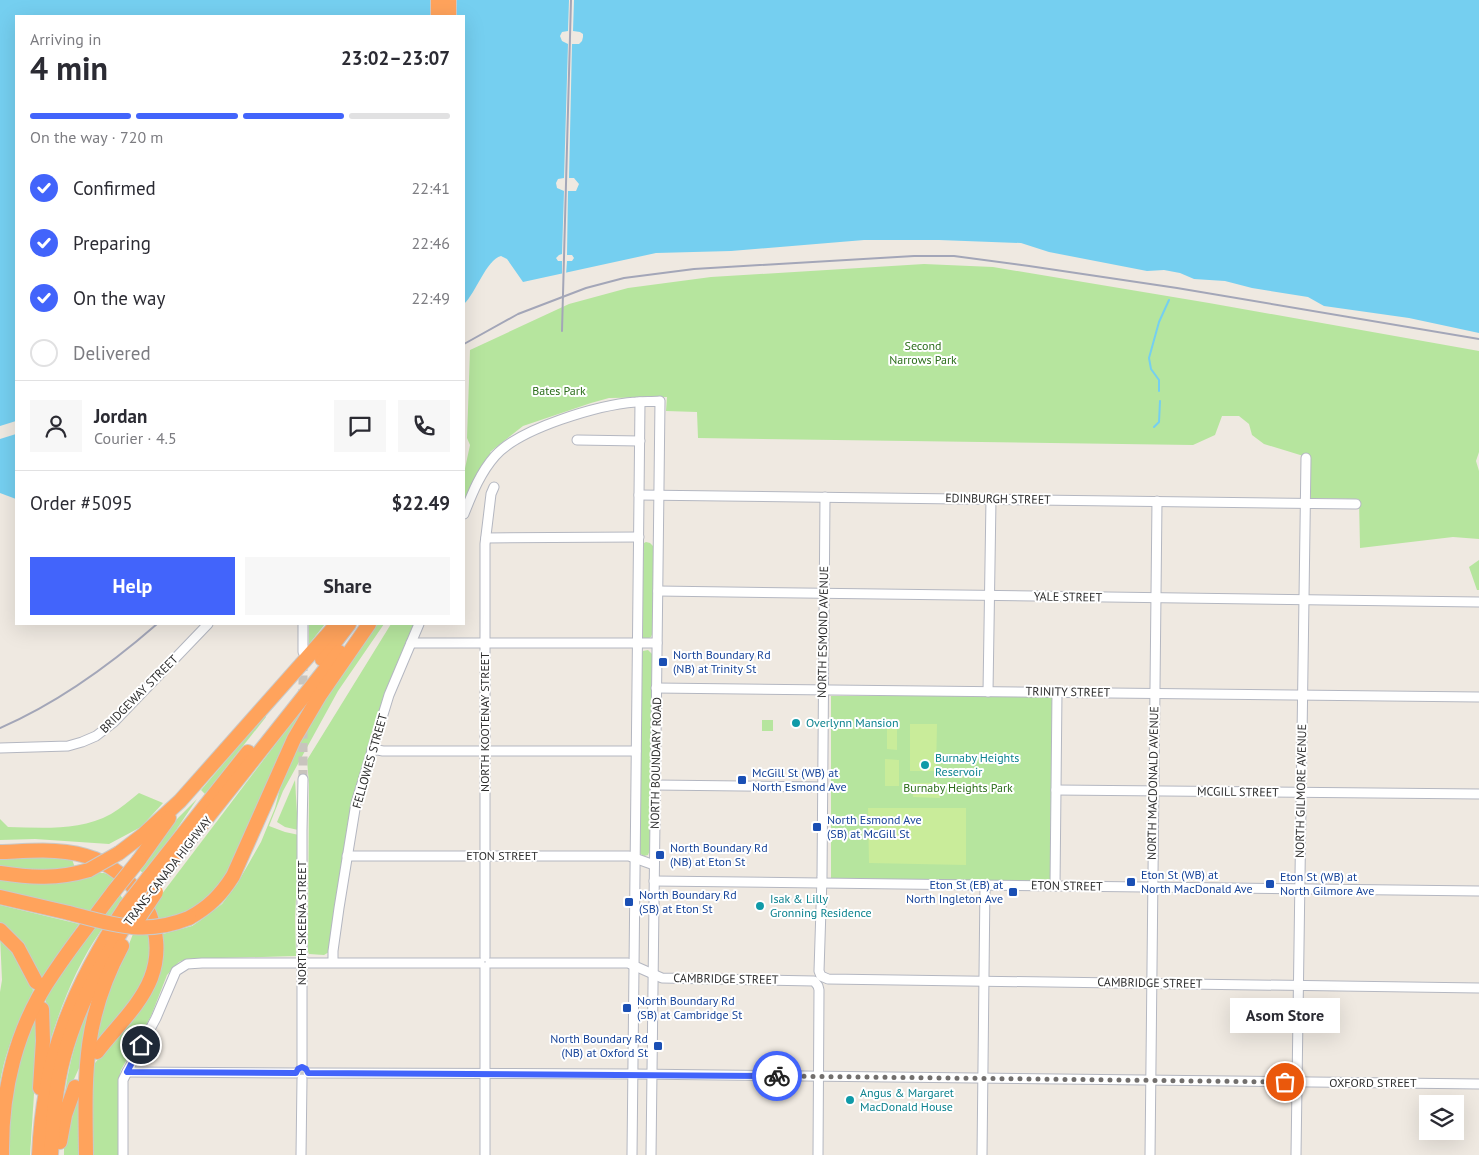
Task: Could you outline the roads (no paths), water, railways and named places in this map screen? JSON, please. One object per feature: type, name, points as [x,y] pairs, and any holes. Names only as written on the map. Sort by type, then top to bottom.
[{"type":"highway","points":[[438,0],[438,15]]},
{"type":"highway","points":[[449,0],[449,15]]},
{"type":"highway","points":[[0,873],[34,878],[49,877],[89,870],[119,853],[144,834],[180,801],[336,625]]},
{"type":"highway","name":"TRANS-CANADA HIGHWAY","points":[[51,1155],[53,1124],[63,1058],[90,986],[114,942],[131,914],[348,625]]},
{"type":"highway","name":"TRANS-CANADA HIGHWAY","points":[[152,886],[186,847],[361,625]]},
{"type":"highway","points":[[0,897],[120,926],[145,928],[172,925],[189,918],[212,904],[233,876],[294,739],[320,695],[368,625]]},
{"type":"highway","points":[[2,1155],[3,1112],[7,1086],[25,1027],[43,990],[52,974],[114,890],[139,860],[180,801]]},
{"type":"highway","points":[[0,852],[63,852],[94,859],[120,874],[142,898],[149,911],[155,930],[156,952],[151,976],[140,998],[97,1052]]},
{"type":"highway","points":[[86,1155],[86,1065],[94,1011],[131,914]]},
{"type":"highway","name":"TRANS-CANADA HIGHWAY","points":[[39,1155],[40,1118],[55,1049],[67,1015],[87,969],[104,940],[131,914]]},
{"type":"highway","points":[[0,930],[18,948],[36,982]]},
{"type":"highway","points":[[40,1118],[42,1009]]},
{"type":"highway","points":[[58,1155],[63,1124],[75,1087]]},
{"type":"street","name":"NORTH BOUNDARY ROAD","points":[[632,1155],[640,402],[660,402],[651,1155]]},
{"type":"street","points":[[465,512],[485,469],[500,451],[512,442],[545,425],[585,412],[640,402]]},
{"type":"street","points":[[577,440],[640,440]]},
{"type":"street","name":"NORTH GILMORE AVENUE","points":[[1296,1155],[1306,458]]},
{"type":"street","name":"NORTH KOOTENAY STREET","points":[[485,1155],[486,538],[491,494],[494,486]]},
{"type":"street","name":"EDINBURGH STREET","points":[[639,495],[1356,504]]},
{"type":"street","name":"NORTH ESMOND AVENUE","points":[[818,1155],[818,979],[821,883],[825,497]]},
{"type":"street","points":[[988,692],[991,499]]},
{"type":"street","name":"NORTH MACDONALD AVENUE","points":[[1150,1155],[1157,501]]},
{"type":"street","points":[[486,538],[639,538]]},
{"type":"street","name":"YALE STREET","points":[[658,592],[1479,602]]},
{"type":"street","name":"BRIDGEWAY STREET","points":[[0,748],[68,746],[96,736],[114,722],[207,625]]},
{"type":"street","points":[[303,625],[303,652]]},
{"type":"street","name":"FELLOWES STREET","points":[[333,962],[334,942],[356,803],[389,695],[419,625]]},
{"type":"street","points":[[411,643],[657,643]]},
{"type":"street","name":"TRINITY STREET","points":[[656,688],[1479,697]]},
{"type":"street","points":[[1055,886],[1057,692]]},
{"type":"street","points":[[372,749],[376,751],[636,751]]},
{"type":"street","name":"NORTH SKEENA STREET","points":[[301,1155],[303,779]]},
{"type":"street","points":[[655,785],[822,787]]},
{"type":"street","name":"MCGILL STREET","points":[[1056,790],[1479,794]]},
{"type":"street","name":"ETON STREET","points":[[347,856],[629,856],[654,865]]},
{"type":"street","name":"ETON STREET","points":[[654,881],[1479,891]]},
{"type":"street","points":[[982,1155],[985,885]]},
{"type":"street","name":"CAMBRIDGE STREET","points":[[127,1072],[156,1018],[176,971],[181,966],[191,963],[628,963],[662,978],[1479,988]]},
{"type":"street","points":[[123,1155],[124,1080],[127,1072]]},
{"type":"street","name":"OXFORD STREET","points":[[127,1072],[652,1074],[1479,1084]]},
{"type":"water","points":[[0,0],[1479,0],[1479,333],[1409,318],[1324,306],[1308,297],[1252,288],[1225,281],[1194,279],[1180,273],[1164,270],[1147,271],[1049,252],[1021,243],[939,240],[864,240],[731,251],[656,253],[523,282],[507,259],[501,256],[486,270],[465,303],[465,15],[15,15],[15,504],[0,497]]},
{"type":"waterway","points":[[1159,391],[1159,380],[1151,369],[1149,358],[1159,322],[1169,300]]},
{"type":"waterway","points":[[1154,427],[1159,422],[1160,401]]},
{"type":"tunnel","points":[[303,662],[303,779]]},
{"type":"railway","points":[[562,331],[571,0]]},
{"type":"railway","points":[[465,343],[518,314],[586,288],[624,278],[694,269],[914,256],[954,256],[1029,266],[1177,288],[1479,339]]},
{"type":"railway","points":[[0,728],[42,707],[83,682],[156,625]]},
{"type":"place","name":"North Boundary Rd (NB) at Trinity St","points":[[663,662]]},
{"type":"place","name":"Overlynn Mansion","points":[[796,723]]},
{"type":"place","name":"Burnaby Heights Reservoir","points":[[925,765]]},
{"type":"place","name":"McGill St (WB) at North Esmond Ave","points":[[742,780]]},
{"type":"place","name":"North Esmond Ave (SB) at McGill St","points":[[817,827]]},
{"type":"place","name":"North Boundary Rd (NB) at Eton St","points":[[660,855]]},
{"type":"place","name":"Eton St (WB) at North MacDonald Ave","points":[[1131,882]]},
{"type":"place","name":"Eton St (WB) at North Gilmore Ave","points":[[1270,884]]},
{"type":"place","name":"Eton St (EB) at North Ingleton Ave","points":[[1013,892]]},
{"type":"place","name":"North Boundary Rd (SB) at Eton St","points":[[629,902]]},
{"type":"place","name":"Isak & Lilly Gronning Residence","points":[[760,906]]},
{"type":"place","name":"North Boundary Rd (SB) at Cambridge St","points":[[627,1008]]},
{"type":"place","name":"North Boundary Rd (NB) at Oxford St","points":[[658,1046]]},
{"type":"place","name":"Asom Store","points":[[1285,1082]]},
{"type":"place","name":"Angus & Margaret MacDonald House","points":[[850,1100]]},
{"type":"park label","name":"Second Narrows Park","points":[[923,353]]},
{"type":"park label","name":"Bates Park","points":[[559,391]]},
{"type":"park label","name":"Burnaby Heights Park","points":[[958,788]]}]
